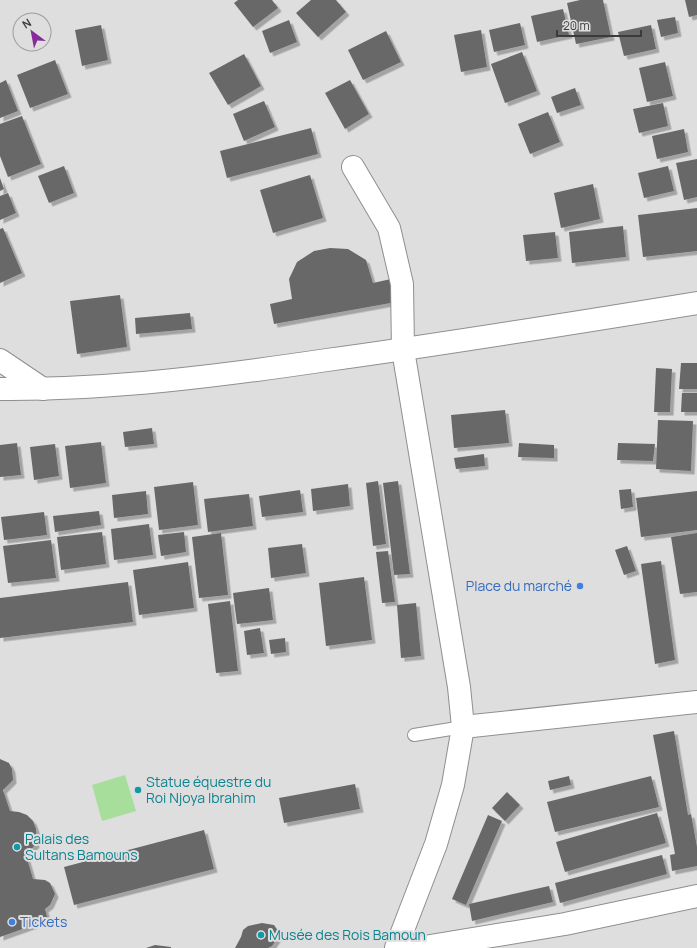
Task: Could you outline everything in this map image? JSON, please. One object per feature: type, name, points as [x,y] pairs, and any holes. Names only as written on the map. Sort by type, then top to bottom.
[{"type":"main road","points":[[352,167],[389,228],[402,284],[403,350],[459,687],[463,727],[453,785],[436,844],[396,948]]},
{"type":"main road","points":[[0,389],[43,389],[123,384],[248,371],[403,350],[697,303]]},
{"type":"main road","points":[[0,360],[43,389]]},
{"type":"main road","points":[[463,727],[697,702]]},
{"type":"main road","points":[[418,948],[565,924],[697,896]]},
{"type":"lane","points":[[414,735],[463,727]]},
{"type":"green space","points":[[125,775],[136,811],[102,821],[92,785]]},
{"type":"building","points":[[238,0],[272,0],[278,8],[253,27],[234,3]]},
{"type":"building","points":[[311,0],[336,0],[346,12],[318,37],[296,13]]},
{"type":"building","points":[[580,0],[603,0],[611,37],[576,44],[567,3]]},
{"type":"building","points":[[685,0],[697,0],[697,15],[689,17]]},
{"type":"building","points":[[563,9],[569,35],[537,42],[531,16]]},
{"type":"building","points":[[675,17],[678,33],[661,37],[657,20]]},
{"type":"building","points":[[289,20],[297,42],[270,53],[262,31]]},
{"type":"building","points":[[520,23],[525,45],[494,52],[489,30]]},
{"type":"building","points":[[101,25],[108,60],[82,66],[75,30]]},
{"type":"building","points":[[651,25],[656,49],[624,56],[618,32]]},
{"type":"building","points":[[481,30],[487,67],[461,72],[454,35]]},
{"type":"building","points":[[386,31],[401,62],[363,80],[348,50]]},
{"type":"building","points":[[522,52],[537,91],[505,103],[491,64]]},
{"type":"building","points":[[244,54],[261,86],[228,105],[209,73]]},
{"type":"building","points":[[55,60],[68,94],[30,108],[17,75]]},
{"type":"building","points":[[665,62],[673,96],[647,102],[639,68]]},
{"type":"building","points":[[6,80],[18,111],[0,118],[0,83]]},
{"type":"building","points":[[350,80],[369,114],[345,129],[325,93]]},
{"type":"building","points":[[575,88],[581,105],[557,113],[551,97]]},
{"type":"building","points":[[264,101],[275,127],[244,141],[233,114]]},
{"type":"building","points":[[663,103],[668,126],[639,133],[633,109]]},
{"type":"building","points":[[548,112],[560,142],[530,154],[518,124]]},
{"type":"building","points":[[22,116],[41,164],[8,177],[0,156],[0,124]]},
{"type":"building","points":[[311,128],[318,154],[227,178],[220,151]]},
{"type":"building","points":[[684,129],[688,152],[657,159],[652,136]]},
{"type":"building","points":[[697,159],[697,197],[684,200],[676,163]]},
{"type":"building","points":[[64,166],[74,193],[49,203],[38,176]]},
{"type":"building","points":[[668,166],[674,191],[644,198],[638,173]]},
{"type":"building","points":[[310,175],[323,218],[273,233],[260,190]]},
{"type":"building","points":[[0,178],[4,189],[0,191]]},
{"type":"building","points":[[593,184],[600,219],[561,228],[554,193]]},
{"type":"building","points":[[8,193],[16,213],[0,220],[0,196]]},
{"type":"building","points":[[697,208],[697,251],[643,257],[638,215]]},
{"type":"building","points":[[623,226],[626,257],[572,263],[569,232]]},
{"type":"building","points":[[3,228],[22,273],[0,283],[0,229]]},
{"type":"building","points":[[555,232],[558,258],[526,261],[523,235]]},
{"type":"building","points":[[330,248],[348,249],[366,260],[373,283],[391,279],[396,302],[274,324],[270,304],[292,299],[289,279],[297,262],[314,251]]},
{"type":"building","points":[[120,295],[127,347],[77,354],[70,301]]},
{"type":"building","points":[[190,313],[192,329],[136,334],[135,318]]},
{"type":"building","points":[[681,363],[697,363],[697,389],[679,389]]},
{"type":"building","points":[[656,368],[672,369],[670,412],[654,412]]},
{"type":"building","points":[[682,393],[697,393],[697,412],[681,412]]},
{"type":"building","points":[[505,410],[509,443],[454,448],[451,415]]},
{"type":"building","points":[[658,420],[693,421],[691,471],[656,469]]},
{"type":"building","points":[[152,428],[154,444],[125,447],[123,432]]},
{"type":"building","points":[[101,442],[106,483],[70,488],[65,446]]},
{"type":"building","points":[[17,443],[21,475],[0,477],[0,445]]},
{"type":"building","points":[[519,443],[554,445],[554,458],[518,457]]},
{"type":"building","points":[[618,443],[655,444],[653,461],[617,460]]},
{"type":"building","points":[[55,444],[59,476],[34,480],[30,447]]},
{"type":"building","points":[[484,454],[485,466],[456,469],[454,458]]},
{"type":"building","points":[[378,481],[386,544],[373,546],[366,483]]},
{"type":"building","points":[[398,481],[410,574],[394,575],[383,483]]},
{"type":"building","points":[[193,482],[198,525],[159,530],[154,487]]},
{"type":"building","points":[[348,484],[350,506],[313,511],[311,489]]},
{"type":"building","points":[[631,489],[633,507],[621,509],[619,490]]},
{"type":"building","points":[[300,490],[303,512],[262,517],[259,496]]},
{"type":"building","points":[[146,491],[148,514],[114,518],[112,495]]},
{"type":"building","points":[[697,491],[697,530],[641,537],[636,498]]},
{"type":"building","points":[[249,494],[253,526],[208,532],[204,499]]},
{"type":"building","points":[[99,511],[101,525],[55,532],[53,516]]},
{"type":"building","points":[[44,512],[47,535],[4,540],[1,517]]},
{"type":"building","points":[[149,524],[153,555],[114,560],[111,529]]},
{"type":"building","points":[[102,532],[106,564],[61,570],[57,537]]},
{"type":"building","points":[[184,532],[186,552],[161,556],[158,535]]},
{"type":"building","points":[[221,533],[228,595],[199,598],[192,537]]},
{"type":"building","points":[[697,533],[697,592],[680,594],[671,537]]},
{"type":"building","points":[[51,540],[56,578],[8,583],[3,546]]},
{"type":"building","points":[[302,544],[306,573],[271,578],[268,548]]},
{"type":"building","points":[[627,546],[636,571],[624,575],[615,550]]},
{"type":"building","points":[[388,551],[395,602],[382,603],[376,552]]},
{"type":"building","points":[[661,561],[675,660],[655,664],[641,564]]},
{"type":"building","points":[[188,562],[194,608],[139,615],[133,570]]},
{"type":"building","points":[[364,577],[372,640],[326,646],[319,583]]},
{"type":"building","points":[[128,582],[133,622],[0,638],[0,598]]},
{"type":"building","points":[[269,588],[273,620],[237,624],[233,593]]},
{"type":"building","points":[[230,601],[238,671],[216,673],[208,604]]},
{"type":"building","points":[[416,603],[421,656],[401,658],[397,605]]},
{"type":"building","points":[[260,628],[264,653],[247,655],[244,631]]},
{"type":"building","points":[[285,638],[286,652],[271,654],[269,640]]},
{"type":"building","points":[[674,731],[688,815],[691,814],[697,847],[697,866],[672,871],[670,855],[675,854],[653,735]]},
{"type":"building","name":"Palais des Sultans Bamouns","points":[[0,759],[9,763],[12,769],[13,780],[3,790],[10,811],[27,815],[33,821],[36,829],[36,844],[26,855],[33,879],[45,880],[50,883],[55,894],[50,905],[45,909],[48,920],[0,937]]},
{"type":"building","points":[[569,776],[571,785],[550,790],[548,781]]},
{"type":"building","points":[[651,776],[659,807],[555,832],[547,802]]},
{"type":"building","points":[[355,784],[360,809],[284,823],[279,798]]},
{"type":"building","points":[[507,792],[520,805],[505,821],[492,808]]},
{"type":"building","points":[[657,813],[666,843],[565,872],[556,842]]},
{"type":"building","points":[[488,815],[502,821],[466,905],[452,899]]},
{"type":"building","points":[[204,830],[214,869],[74,905],[64,867]]},
{"type":"building","points":[[662,855],[667,874],[560,903],[555,883]]},
{"type":"building","points":[[549,886],[553,902],[472,921],[469,904]]},
{"type":"building","name":"Musée des Rois Bamoun","points":[[262,923],[274,925],[280,934],[272,946],[268,948],[235,948],[243,930],[248,926]]},
{"type":"building","points":[[155,945],[171,947],[171,948],[146,948]]},
{"type":"place","name":"Place du marché","points":[[580,586]]},
{"type":"place","name":"Statue équestre du Roi Njoya Ibrahim","points":[[138,790]]},
{"type":"place","name":"Palais des Sultans Bamouns","points":[[17,847]]},
{"type":"place","name":"Tickets","points":[[12,922]]},
{"type":"place","name":"Musée des Rois Bamoun","points":[[261,935]]}]
